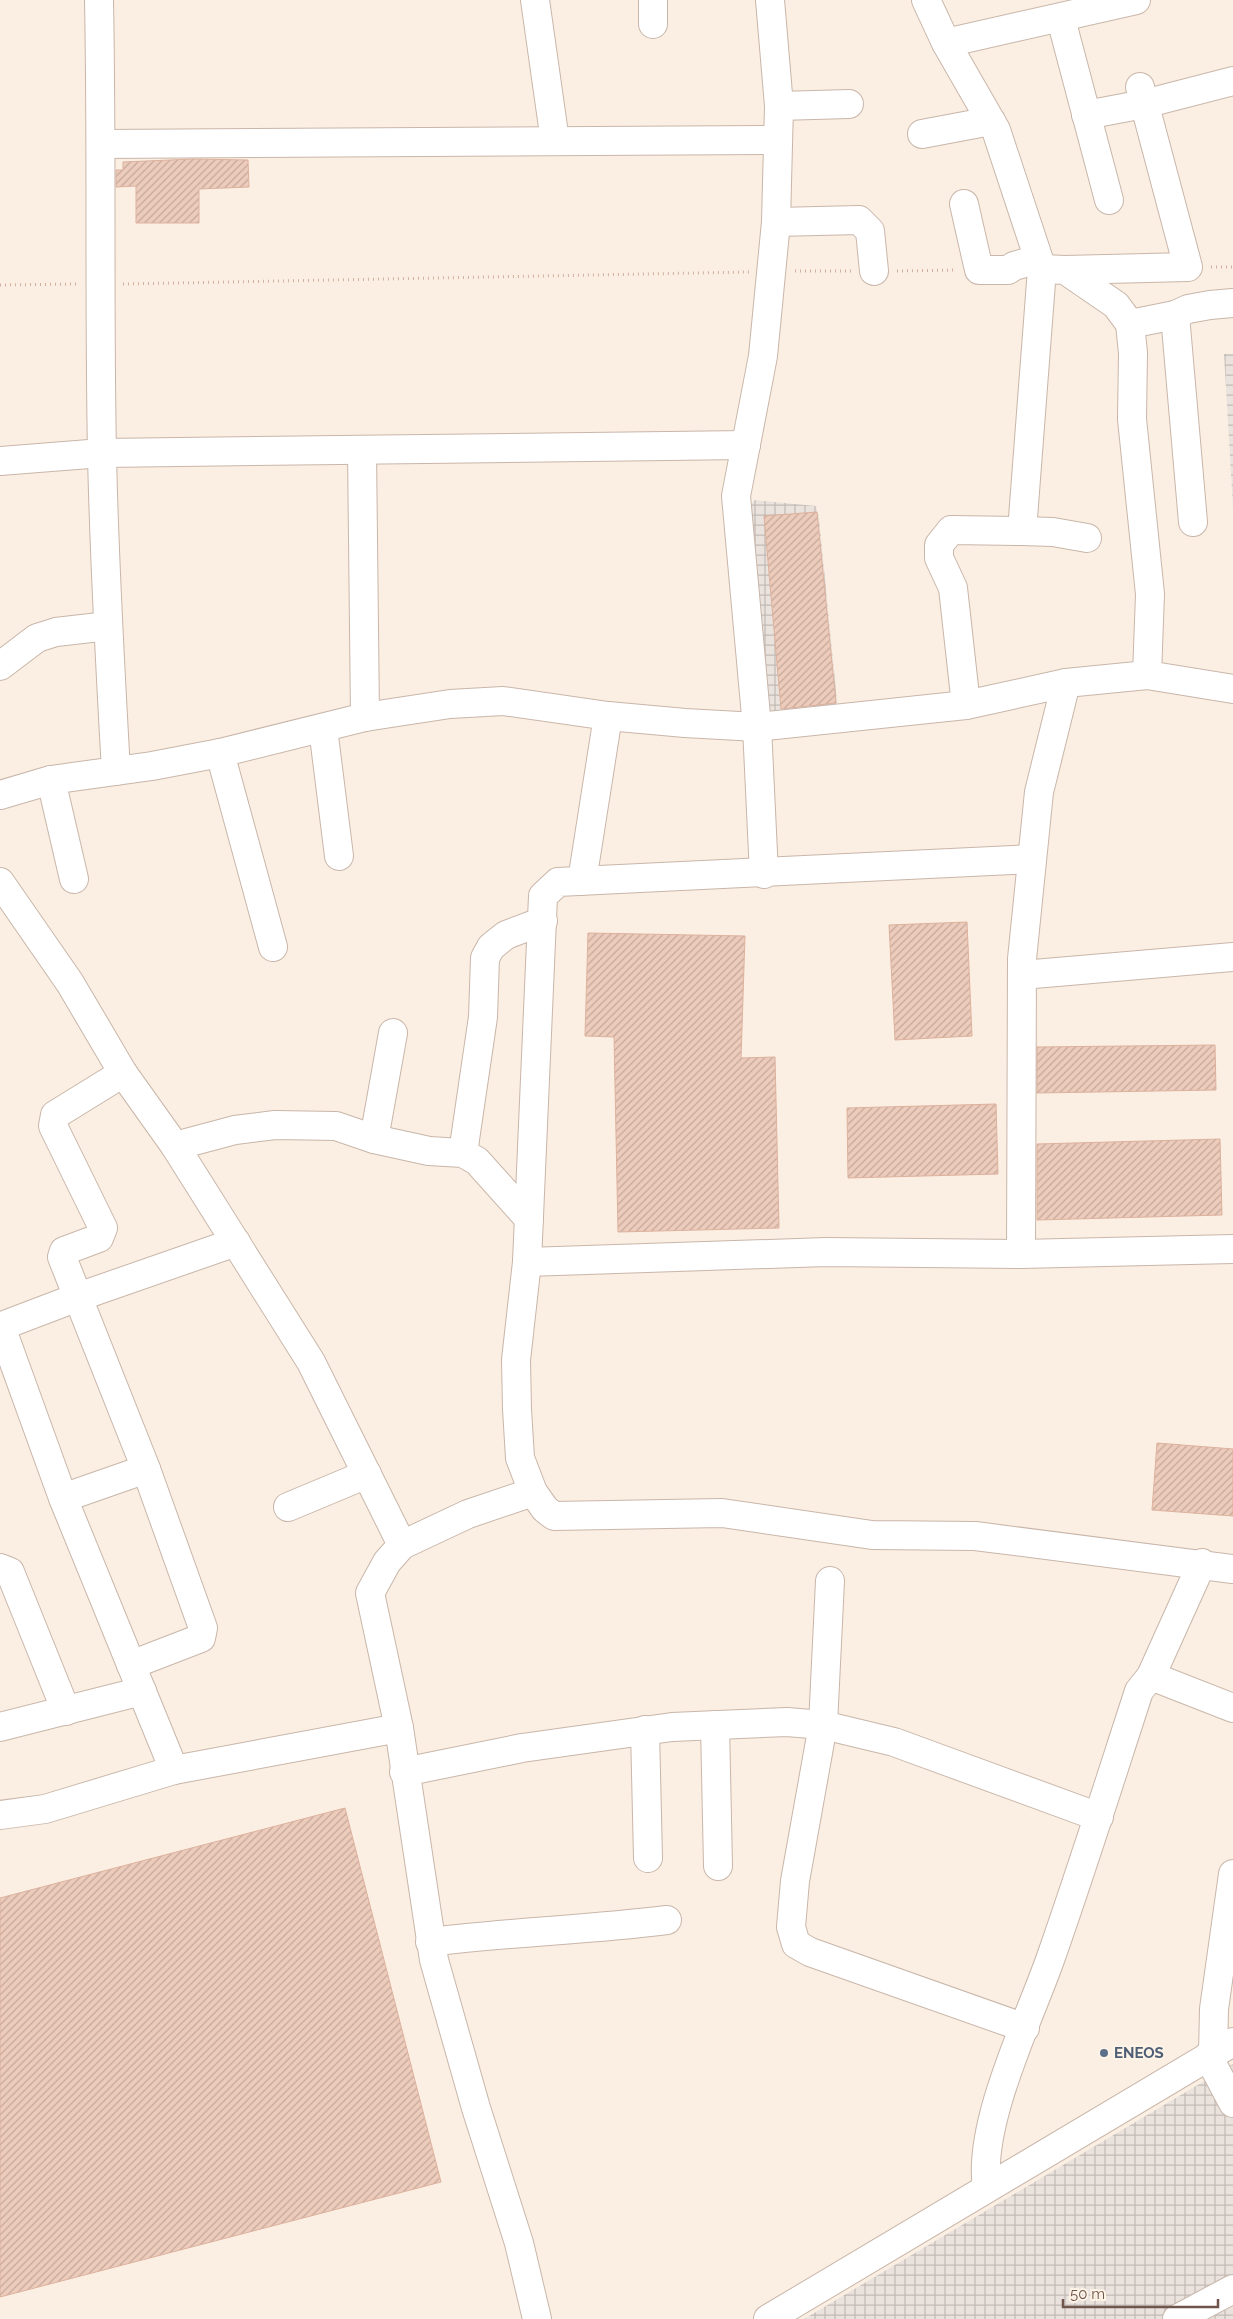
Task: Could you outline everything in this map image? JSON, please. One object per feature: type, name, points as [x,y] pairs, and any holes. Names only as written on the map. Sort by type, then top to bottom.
[{"type":"street","points":[[99,0],[102,144],[102,453],[108,626],[116,771]]},
{"type":"street","points":[[535,0],[554,141]]},
{"type":"street","points":[[764,874],[757,727],[736,496],[763,356],[776,222],[779,106],[770,0]]},
{"type":"street","points":[[926,0],[946,43],[991,120],[1048,266],[1022,530]]},
{"type":"street","points":[[946,43],[1061,19],[1136,0]]},
{"type":"street","points":[[1061,19],[1109,200]]},
{"type":"street","points":[[1086,115],[1142,96],[1233,81]]},
{"type":"street","points":[[964,204],[979,270],[1008,270],[1014,266],[1188,266],[1142,96]]},
{"type":"street","points":[[779,106],[849,104]]},
{"type":"street","points":[[922,134],[991,120]]},
{"type":"street","points":[[102,144],[778,140]]},
{"type":"street","points":[[776,222],[859,220],[870,231],[874,271]]},
{"type":"street","points":[[1048,266],[1116,305],[1130,324],[1133,353],[1132,419],[1150,594],[1146,674]]},
{"type":"street","points":[[1130,324],[1175,316],[1195,308],[1233,303]]},
{"type":"street","points":[[1175,316],[1194,522]]},
{"type":"street","points":[[0,461],[102,453],[746,445]]},
{"type":"street","points":[[362,450],[365,718]]},
{"type":"street","points":[[966,705],[953,588],[939,558],[940,545],[951,530],[1022,530],[1053,532],[1087,538]]},
{"type":"street","points":[[0,666],[37,638],[56,632],[108,626]]},
{"type":"street","points":[[0,795],[51,780],[220,753],[365,718],[450,704],[503,702],[608,716],[757,727],[966,705],[1066,683],[1146,674],[1233,689]]},
{"type":"street","points":[[1021,1254],[1022,975],[1039,792],[1066,683]]},
{"type":"street","points":[[582,880],[608,716]]},
{"type":"street","points":[[323,728],[331,847]]},
{"type":"street","points":[[220,753],[261,859],[273,946]]},
{"type":"street","points":[[51,780],[57,850],[74,878]]},
{"type":"street","points":[[1032,859],[764,874],[582,880],[558,882],[544,896],[527,1262],[516,1360],[516,1409],[520,1458],[534,1492],[545,1509],[554,1516],[722,1513],[872,1535],[975,1536],[1233,1569]]},
{"type":"street","points":[[0,882],[70,983],[123,1074],[175,1146],[311,1362],[402,1545]]},
{"type":"street","points":[[463,1154],[483,1018],[485,958],[491,947],[506,935],[543,921]]},
{"type":"street","points":[[1022,975],[1233,956]]},
{"type":"street","points":[[374,1139],[393,1033]]},
{"type":"street","points":[[123,1074],[55,1115],[53,1126],[103,1228],[99,1238],[64,1251],[62,1257],[146,1469],[203,1628],[201,1638],[131,1665]]},
{"type":"street","points":[[175,1146],[235,1130],[275,1125],[336,1126],[374,1139],[429,1151],[463,1154],[478,1161],[529,1219]]},
{"type":"street","points":[[174,1770],[63,1498],[4,1335],[7,1324],[78,1296],[236,1242]]},
{"type":"street","points":[[527,1262],[826,1252],[1021,1254],[1233,1249]]},
{"type":"street","points":[[63,1498],[146,1469]]},
{"type":"street","points":[[288,1507],[366,1474]]},
{"type":"street","points":[[534,1492],[468,1514],[402,1545],[386,1562],[370,1593],[399,1728],[430,1942],[476,2108],[519,2243],[537,2319]]},
{"type":"street","points":[[987,2188],[984,2170],[986,2144],[1006,2079],[1099,1817],[1139,1691],[1151,1676],[1202,1564]]},
{"type":"street","points":[[0,1568],[10,1572],[66,1711]]},
{"type":"street","points":[[830,1581],[823,1725],[795,1881],[790,1928],[796,1944],[810,1952],[1025,2028]]},
{"type":"street","points":[[1151,1676],[1233,1708]]},
{"type":"street","points":[[0,1727],[142,1691]]},
{"type":"street","points":[[404,1772],[522,1748],[645,1730],[787,1722],[823,1725],[894,1742],[1099,1817]]},
{"type":"street","points":[[715,1725],[718,1866]]},
{"type":"street","points":[[0,1815],[45,1809],[174,1770],[399,1728]]},
{"type":"street","points":[[645,1730],[648,1858]]},
{"type":"street","points":[[1233,1874],[1214,2009],[1218,2050],[1233,2103]]},
{"type":"street","points":[[430,1942],[500,1933],[531,1933],[668,1920]]},
{"type":"street","points":[[768,2319],[1218,2050]]},
{"type":"street","points":[[1177,2319],[1233,2289]]},
{"type":"path","points":[[0,285],[771,271]]},
{"type":"shaded area","points":[[1224,354],[1233,354],[1233,507]]},
{"type":"shaded area","points":[[755,500],[816,506],[819,518],[838,711],[773,717],[764,710],[748,507]]},
{"type":"shaded area","points":[[1233,2064],[1233,2319],[804,2319]]},
{"type":"building","points":[[193,159],[248,160],[249,187],[199,189],[199,223],[136,223],[136,186],[116,187],[116,170],[123,170],[123,162]]},
{"type":"building","points":[[817,512],[836,703],[781,709],[764,516]]},
{"type":"building","points":[[967,922],[972,1036],[895,1040],[889,925]]},
{"type":"building","points":[[588,933],[745,936],[741,1058],[775,1057],[779,1228],[618,1232],[614,1037],[585,1036]]},
{"type":"building","points":[[1215,1045],[1216,1090],[1037,1093],[1037,1047]]},
{"type":"building","points":[[996,1104],[998,1174],[848,1178],[847,1108]]},
{"type":"building","points":[[1220,1139],[1222,1215],[1037,1220],[1037,1144]]},
{"type":"building","points":[[1157,1443],[1233,1449],[1233,1516],[1152,1510]]},
{"type":"building","points":[[345,1808],[441,2182],[0,2297],[0,1898]]},
{"type":"place","name":"ENEOS","points":[[1104,2053]]}]
